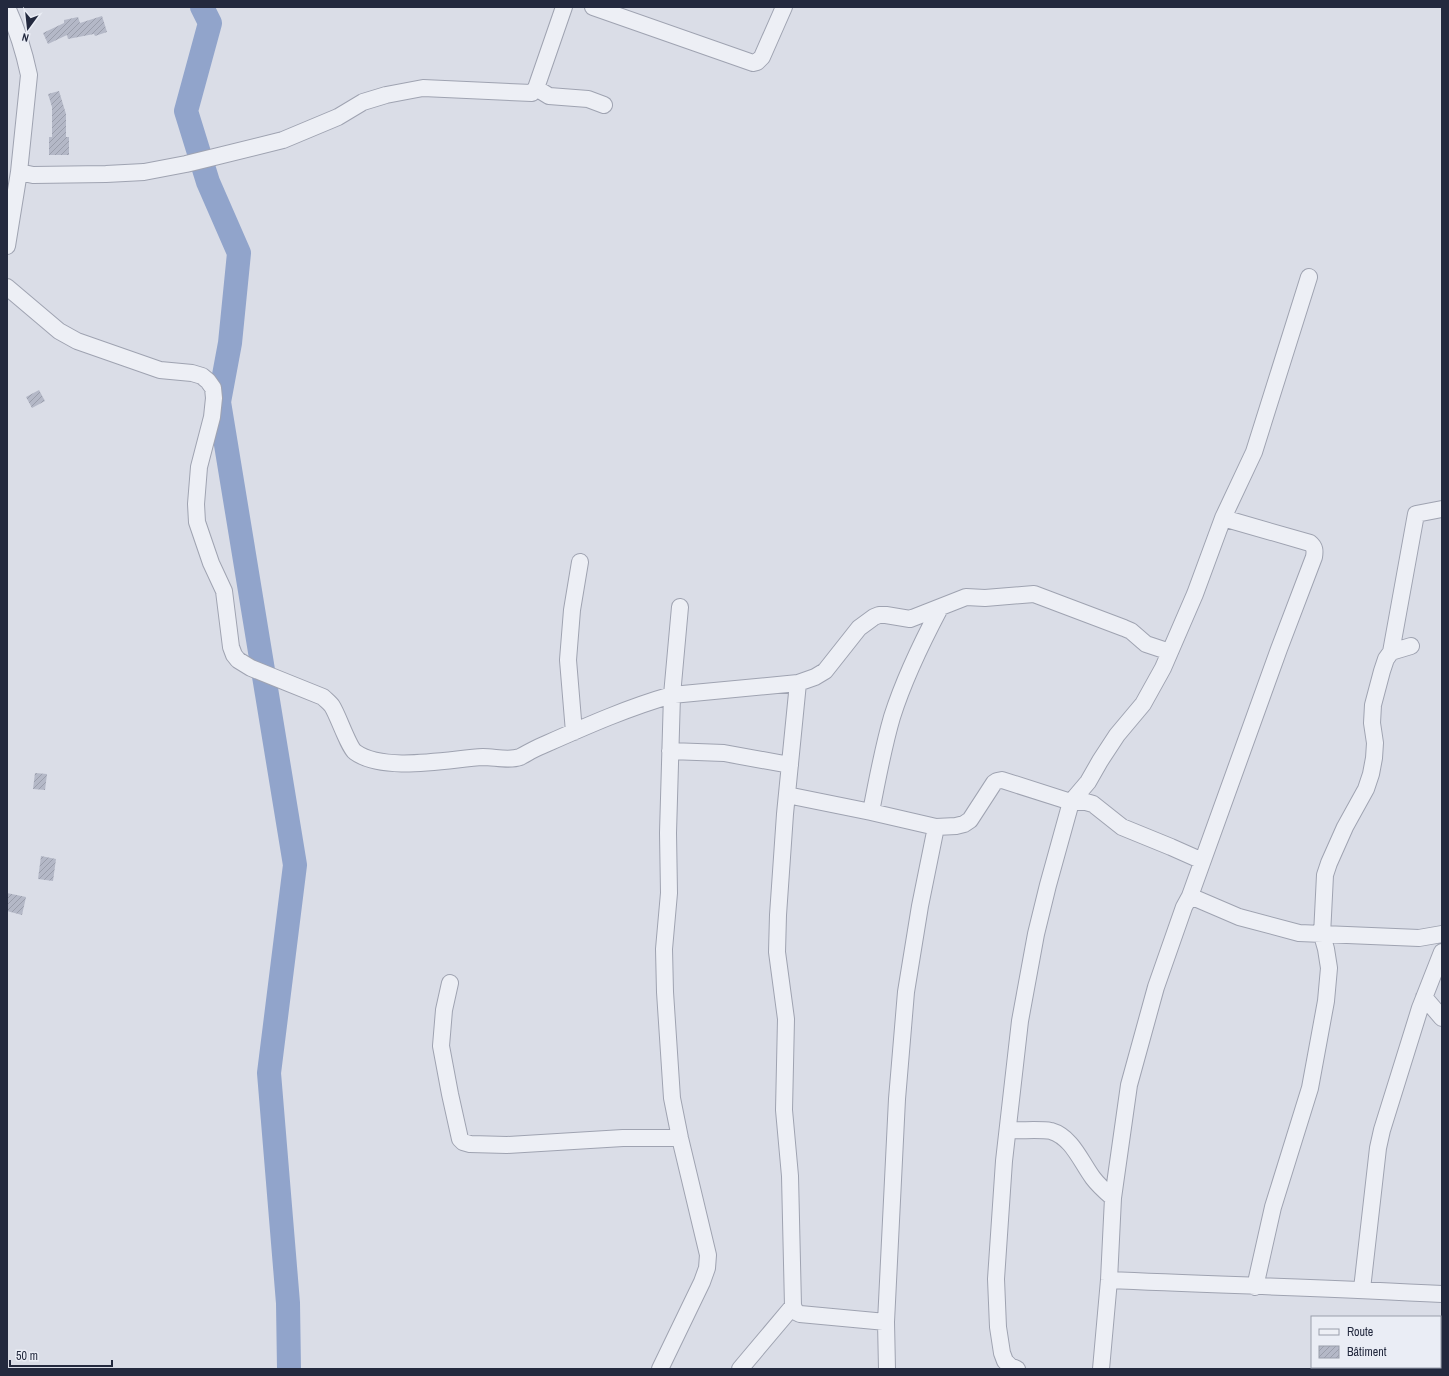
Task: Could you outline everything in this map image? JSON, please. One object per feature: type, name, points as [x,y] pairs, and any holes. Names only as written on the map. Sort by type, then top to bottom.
[{"type":"street","points":[[7,7],[18,33],[29,75],[19,172],[7,246]]},
{"type":"street","points":[[19,172],[33,175],[63,176],[144,172],[186,164],[283,140],[338,117],[363,102],[386,95],[423,88],[532,93],[536,88],[564,7]]},
{"type":"street","points":[[593,7],[753,63],[757,62],[762,57],[784,7]]},
{"type":"street","points":[[536,88],[549,96],[588,99],[604,105]]},
{"type":"street","points":[[1018,1369],[1010,1366],[1005,1361],[1002,1353],[996,1301],[1003,1168],[1020,1021],[1036,934],[1055,859],[1071,802],[1088,782],[1117,735],[1143,704],[1170,652],[1195,594],[1223,518],[1254,452],[1309,277]]},
{"type":"street","points":[[7,287],[59,332],[77,341],[160,370],[192,373],[202,376],[208,381],[213,388],[214,398],[212,417],[199,467],[196,504],[197,522],[211,563],[224,591],[231,647],[234,655],[238,660],[251,668],[323,697],[331,705],[354,751],[373,761],[406,764],[485,757],[508,759],[519,757],[529,751],[574,732],[657,699],[672,695],[798,683],[825,672],[859,628],[874,617],[886,616],[910,619],[966,597],[985,598],[1034,594],[1124,628],[1131,631],[1146,644],[1170,652]]},
{"type":"street","points":[[1255,1287],[1273,1207],[1310,1088],[1326,1001],[1328,968],[1326,949],[1322,935],[1325,875],[1345,827],[1366,789],[1371,774],[1374,758],[1372,723],[1373,705],[1386,659],[1392,652],[1416,514],[1442,509]]},
{"type":"street","points":[[1101,1369],[1109,1280],[1113,1198],[1129,1085],[1156,987],[1279,649],[1312,564],[1315,549],[1310,543],[1223,518]]},
{"type":"street","points":[[574,732],[568,660],[572,610],[580,562]]},
{"type":"street","points":[[660,1369],[707,1268],[708,1255],[672,1098],[665,992],[664,949],[669,893],[668,833],[672,695],[680,607]]},
{"type":"street","points":[[871,812],[878,771],[892,716],[924,637],[940,608]]},
{"type":"street","points":[[1392,652],[1411,646]]},
{"type":"street","points":[[798,683],[787,795],[778,914],[777,952],[786,1019],[784,1110],[790,1176],[793,1306],[796,1312],[800,1314],[886,1322]]},
{"type":"street","points":[[670,751],[724,753],[790,765]]},
{"type":"street","points":[[787,795],[936,827],[956,826],[964,824],[970,820],[994,783],[1000,780],[1071,802],[1086,802],[1093,804],[1122,827],[1198,859],[1202,863]]},
{"type":"street","points":[[887,1369],[886,1322],[897,1099],[906,992],[920,906],[936,827]]},
{"type":"street","points":[[1190,896],[1214,907],[1253,921],[1299,933],[1419,938],[1442,934]]},
{"type":"street","points":[[1362,1289],[1378,1148],[1382,1130],[1424,997],[1442,952]]},
{"type":"street","points":[[450,983],[444,1010],[441,1046],[460,1139],[463,1142],[470,1144],[507,1145],[623,1138],[680,1138]]},
{"type":"street","points":[[1424,997],[1442,1018]]},
{"type":"street","points":[[1008,1130],[1049,1131],[1056,1133],[1066,1140],[1075,1150],[1099,1186],[1113,1198]]},
{"type":"street","points":[[1109,1280],[1255,1287],[1362,1289],[1442,1294]]},
{"type":"street","points":[[740,1369],[793,1306]]},
{"type":"building","points":[[102,16],[107,32],[95,36],[94,34],[68,39],[67,35],[48,44],[43,33],[64,23],[64,20],[78,17],[80,23]]},
{"type":"building","points":[[59,91],[66,114],[66,137],[69,137],[69,155],[49,155],[49,137],[52,137],[52,107],[48,94]]},
{"type":"building","points":[[39,390],[45,401],[32,408],[26,397]]},
{"type":"building","points":[[35,773],[47,774],[45,790],[33,789]]},
{"type":"building","points":[[41,856],[56,859],[53,881],[38,879]]},
{"type":"building","points":[[7,893],[26,897],[22,915],[7,911]]},
{"type":"waterway","points":[[202,7],[210,23],[186,111],[208,182],[239,253],[230,343],[219,402],[295,865],[269,1073],[288,1303],[289,1369]]}]
